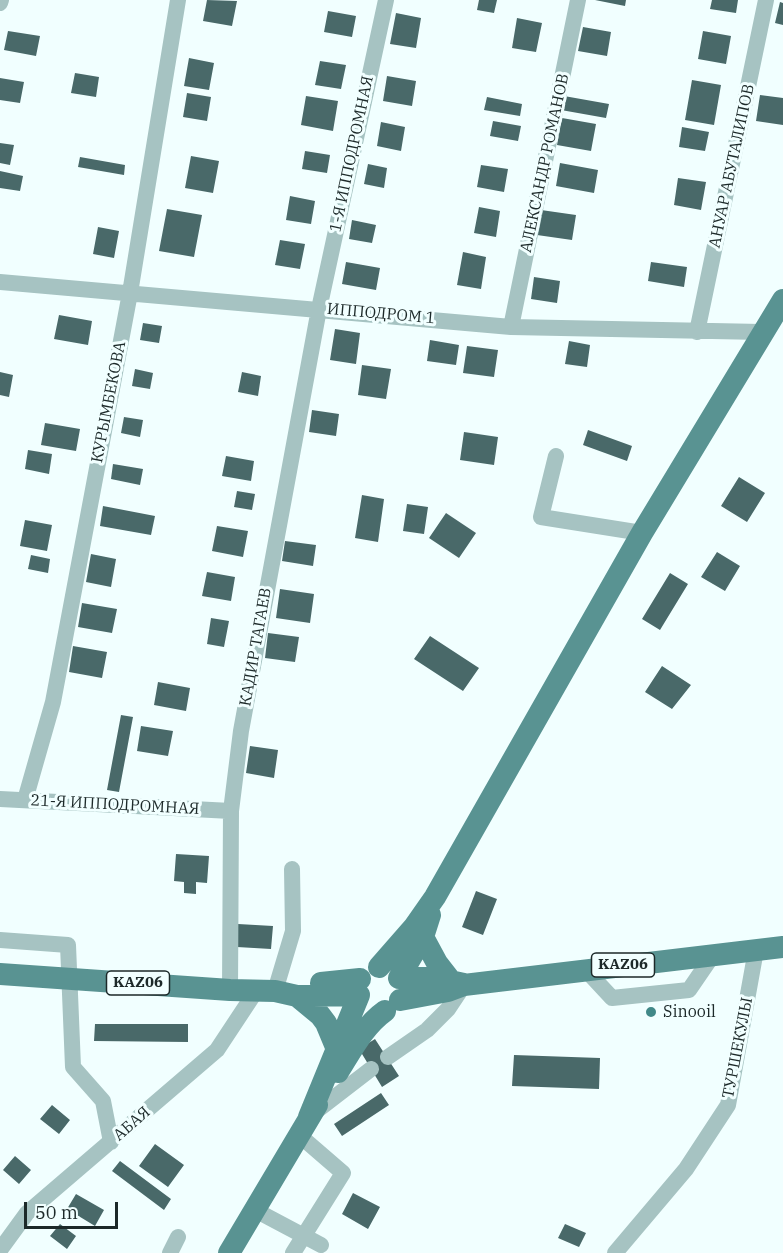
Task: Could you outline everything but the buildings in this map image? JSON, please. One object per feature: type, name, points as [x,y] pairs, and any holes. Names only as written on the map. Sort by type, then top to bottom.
[{"type":"main road","points":[[304,1126],[359,987],[368,970],[380,966],[414,927],[435,897],[642,533],[783,300]]},
{"type":"main road","points":[[399,978],[423,937],[435,897]]},
{"type":"main road","points":[[423,937],[437,963],[458,983]]},
{"type":"main road","name":"KAZ06","points":[[399,978],[436,978],[458,983],[783,947]]},
{"type":"main road","points":[[229,1253],[359,1038],[376,1018],[393,1006],[403,989],[399,978],[391,969],[380,966]]},
{"type":"main road","name":"KAZ06","points":[[0,974],[276,993],[359,987]]},
{"type":"main road","name":"KAZ06","points":[[393,1006],[448,991],[458,983]]},
{"type":"main road","points":[[359,987],[368,1008],[380,1011],[393,1006]]},
{"type":"main road","points":[[276,993],[320,1015],[336,1047]]},
{"type":"street","name":"КУРЫМБЕКОВА","points":[[25,800],[52,702],[130,293],[178,0]]},
{"type":"street","name":"1-Я ИППОДРОМНАЯ","points":[[319,309],[386,0]]},
{"type":"street","name":"АЛЕКСАНДР РОМАНОВ","points":[[512,327],[578,0]]},
{"type":"street","name":"АНУАР АБУТАЛИПОВ","points":[[698,332],[766,0]]},
{"type":"street","name":"ИППОДРОМ 1","points":[[0,282],[512,327],[762,332]]},
{"type":"street","name":"КАДИР ТАГАЕВ","points":[[230,990],[231,811],[241,731],[319,309]]},
{"type":"street","points":[[556,456],[541,517],[642,533]]},
{"type":"street","name":"21-Я ИППОДРОМНАЯ","points":[[0,799],[231,811]]},
{"type":"street","name":"АБАЯ","points":[[0,1250],[27,1213],[217,1050],[276,993],[293,931],[292,869]]},
{"type":"street","points":[[0,940],[68,945],[73,1067],[103,1101],[111,1142]]},
{"type":"street","name":"ТУРШЕКУЛЫ","points":[[615,1253],[686,1169],[728,1105],[756,950]]},
{"type":"street","points":[[585,969],[612,998],[689,990],[713,955]]},
{"type":"street","points":[[388,1057],[427,1030],[448,1009],[458,983]]},
{"type":"street","points":[[293,1253],[343,1173],[304,1126],[371,1069]]},
{"type":"street","points":[[255,1210],[321,1245]]},
{"type":"street","points":[[170,1253],[178,1237]]},
{"type":"place","name":"Sinooil","points":[[651,1012]]}]
